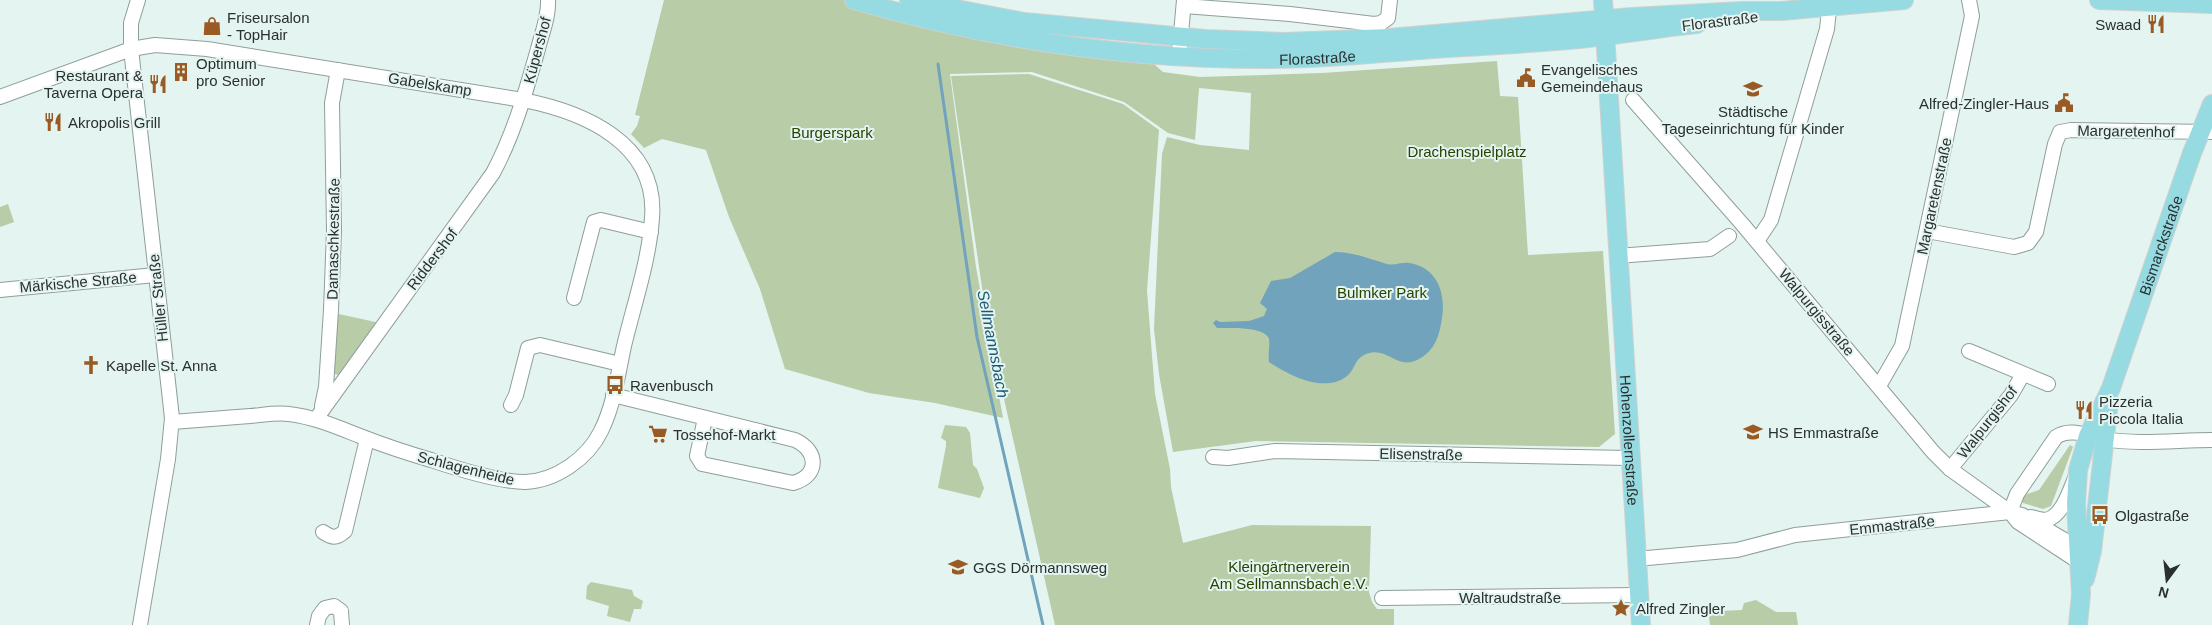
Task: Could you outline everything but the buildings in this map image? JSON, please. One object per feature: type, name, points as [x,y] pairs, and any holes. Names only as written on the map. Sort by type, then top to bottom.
[{"type":"main road","name":"Florastraße","points":[[854,0],[938,22],[991,32],[1076,46],[1179,56],[1269,59],[1318,58],[1470,48],[1604,28]]},
{"type":"main road","name":"Florastraße","points":[[909,0],[1024,22],[1181,37],[1284,42],[1604,28],[1756,18],[1782,11],[1830,3],[1904,0]]},
{"type":"main road","name":"Hohenzollernstraße","points":[[1603,0],[1640,625]]},
{"type":"main road","points":[[2099,0],[2212,4]]},
{"type":"main road","name":"Bismarckstraße","points":[[2078,625],[2096,437],[2110,388],[2192,153],[2207,132],[2212,104]]},
{"type":"main road","name":"Bismarckstraße","points":[[2084,556],[2078,470],[2096,437]]},
{"type":"street","name":"Hüller Straße","points":[[138,0],[131,23],[131,49],[172,422],[168,459],[140,625]]},
{"type":"street","name":"Küpershof","points":[[523,100],[547,16],[548,0]]},
{"type":"street","name":"Margaretenstraße","points":[[1879,386],[1902,346],[1972,16],[1970,0]]},
{"type":"street","points":[[1179,56],[1184,3],[1374,24],[1385,22],[1390,6]]},
{"type":"street","points":[[1757,241],[1771,220],[1828,29],[1830,3]]},
{"type":"street","name":"Gabelskamp","points":[[0,96],[131,49],[155,45],[207,49],[523,100],[587,119],[612,134],[631,152],[649,186],[652,215],[651,232],[613,395]]},
{"type":"street","name":"Damaschkestraße","points":[[319,414],[326,387],[332,300],[334,231],[332,103],[338,70]]},
{"type":"street","name":"Riddershof","points":[[319,414],[493,173],[508,144],[523,100]]},
{"type":"street","name":"Walpurgisstraße","points":[[1633,100],[1757,241],[1933,452],[1950,469],[2016,514],[2084,556]]},
{"type":"street","name":"Margaretenhof","points":[[1927,231],[2014,247],[2028,243],[2036,232],[2055,144],[2060,132],[2072,130],[2207,132]]},
{"type":"street","points":[[574,298],[594,222],[602,220],[651,232]]},
{"type":"street","points":[[1617,256],[1710,249],[1729,236]]},
{"type":"street","name":"Märkische Straße","points":[[0,290],[155,276]]},
{"type":"street","points":[[511,405],[516,395],[528,348],[540,345],[620,364]]},
{"type":"street","name":"Walpurgishof","points":[[1968,351],[2048,384]]},
{"type":"street","name":"Walpurgishof","points":[[1950,469],[2011,395],[2023,374]]},
{"type":"street","points":[[613,395],[795,440],[806,444],[811,452],[810,472],[803,480],[793,483],[702,464],[697,456],[705,418]]},
{"type":"street","name":"Schlagenheide","points":[[172,422],[288,413],[319,414],[367,438],[433,461],[497,478],[525,482],[547,477],[579,460],[602,430],[613,395]]},
{"type":"street","points":[[2016,514],[2017,494],[2056,436],[2062,432],[2072,431],[2118,441],[2212,440]]},
{"type":"street","points":[[323,532],[332,538],[339,537],[345,531],[367,438]]},
{"type":"street","name":"Elisenstraße","points":[[1213,457],[1228,458],[1275,452],[1629,458]]},
{"type":"street","name":"Emmastraße","points":[[1636,559],[1737,550],[1795,535],[2016,514],[2047,520],[2054,516],[2069,492],[2078,470]]},
{"type":"street","name":"Waltraudstraße","points":[[1382,598],[1639,595]]},
{"type":"street","points":[[317,625],[325,608],[334,606],[341,611],[342,625]]},
{"type":"green space","points":[[664,0],[889,0],[887,19],[1020,46],[1154,64],[1163,72],[1200,77],[1322,73],[1497,61],[1500,96],[1518,97],[1528,255],[1603,251],[1615,434],[1599,447],[1256,441],[1173,452],[1159,374],[1154,329],[1162,154],[1167,137],[1200,145],[1249,150],[1251,93],[1199,88],[1195,140],[1168,133],[1124,102],[1032,72],[950,74],[976,267],[1003,418],[935,403],[869,393],[785,369],[760,289],[729,217],[706,150],[662,139],[644,148],[631,134],[637,126],[640,116],[635,115]]},
{"type":"green space","name":"Kleingärtnerverein Am Sellmannsbach e.V.","points":[[1029,74],[1123,104],[1159,130],[1147,291],[1155,394],[1183,543],[1252,525],[1371,526],[1369,592],[1372,602],[1377,609],[1394,609],[1394,625],[1055,625],[988,328],[951,76]]},
{"type":"green space","points":[[8,204],[14,222],[0,227],[0,207]]},
{"type":"green space","points":[[334,313],[380,323],[340,376],[333,373]]},
{"type":"green space","points":[[945,425],[966,427],[970,433],[973,465],[977,469],[984,488],[980,498],[938,488],[946,446],[946,441],[941,438]]},
{"type":"green space","points":[[2070,445],[2073,447],[2051,506],[2043,509],[2023,503],[2021,496],[2039,490]]},
{"type":"green space","points":[[591,582],[632,590],[634,596],[643,601],[641,609],[634,609],[630,622],[607,616],[609,606],[586,599],[587,586]]},
{"type":"green space","points":[[1756,600],[1776,612],[1796,612],[1798,625],[1710,625],[1709,617],[1721,611],[1742,610],[1744,603]]},
{"type":"water","points":[[1335,252],[1355,254],[1390,264],[1409,263],[1419,265],[1433,276],[1441,291],[1443,309],[1439,333],[1435,343],[1425,355],[1416,361],[1401,362],[1382,353],[1366,354],[1359,359],[1347,376],[1338,381],[1317,383],[1296,377],[1269,362],[1269,339],[1261,332],[1237,328],[1217,328],[1213,323],[1216,320],[1220,322],[1249,321],[1264,316],[1267,309],[1260,303],[1271,281],[1290,278]]},
{"type":"waterway","name":"Sellmannsbach","points":[[938,64],[977,337],[1043,625]]},
{"type":"place","name":"Swaad","points":[[2156,24]]},
{"type":"place","name":"Friseursalon - TopHair","points":[[212,26]]},
{"type":"place","name":"Optimum pro Senior","points":[[181,72]]},
{"type":"place","name":"Evangelisches Gemeindehaus","points":[[1526,78]]},
{"type":"place","name":"Restaurant & Taverna Opera","points":[[158,84]]},
{"type":"place","name":"Städtische Tageseinrichtung für Kinder","points":[[1753,89]]},
{"type":"place","name":"Alfred-Zingler-Haus","points":[[2064,103]]},
{"type":"place","name":"Akropolis Grill","points":[[53,122]]},
{"type":"place","name":"Kapelle St. Anna","points":[[91,365]]},
{"type":"place","name":"Ravenbusch","points":[[615,385]]},
{"type":"place","name":"Pizzeria Piccola Italia","points":[[2084,410]]},
{"type":"place","name":"HS Emmastraße","points":[[1753,432]]},
{"type":"place","name":"Tossehof-Markt","points":[[658,434]]},
{"type":"place","name":"Olgastraße","points":[[2100,515]]},
{"type":"place","name":"GGS Dörmannsweg","points":[[958,567]]},
{"type":"place","name":"Alfred Zingler","points":[[1621,608]]},
{"type":"park label","name":"Burgerspark","points":[[832,132]]},
{"type":"park label","name":"Drachenspielplatz","points":[[1467,151]]},
{"type":"park label","name":"Bulmker Park","points":[[1382,292]]}]
